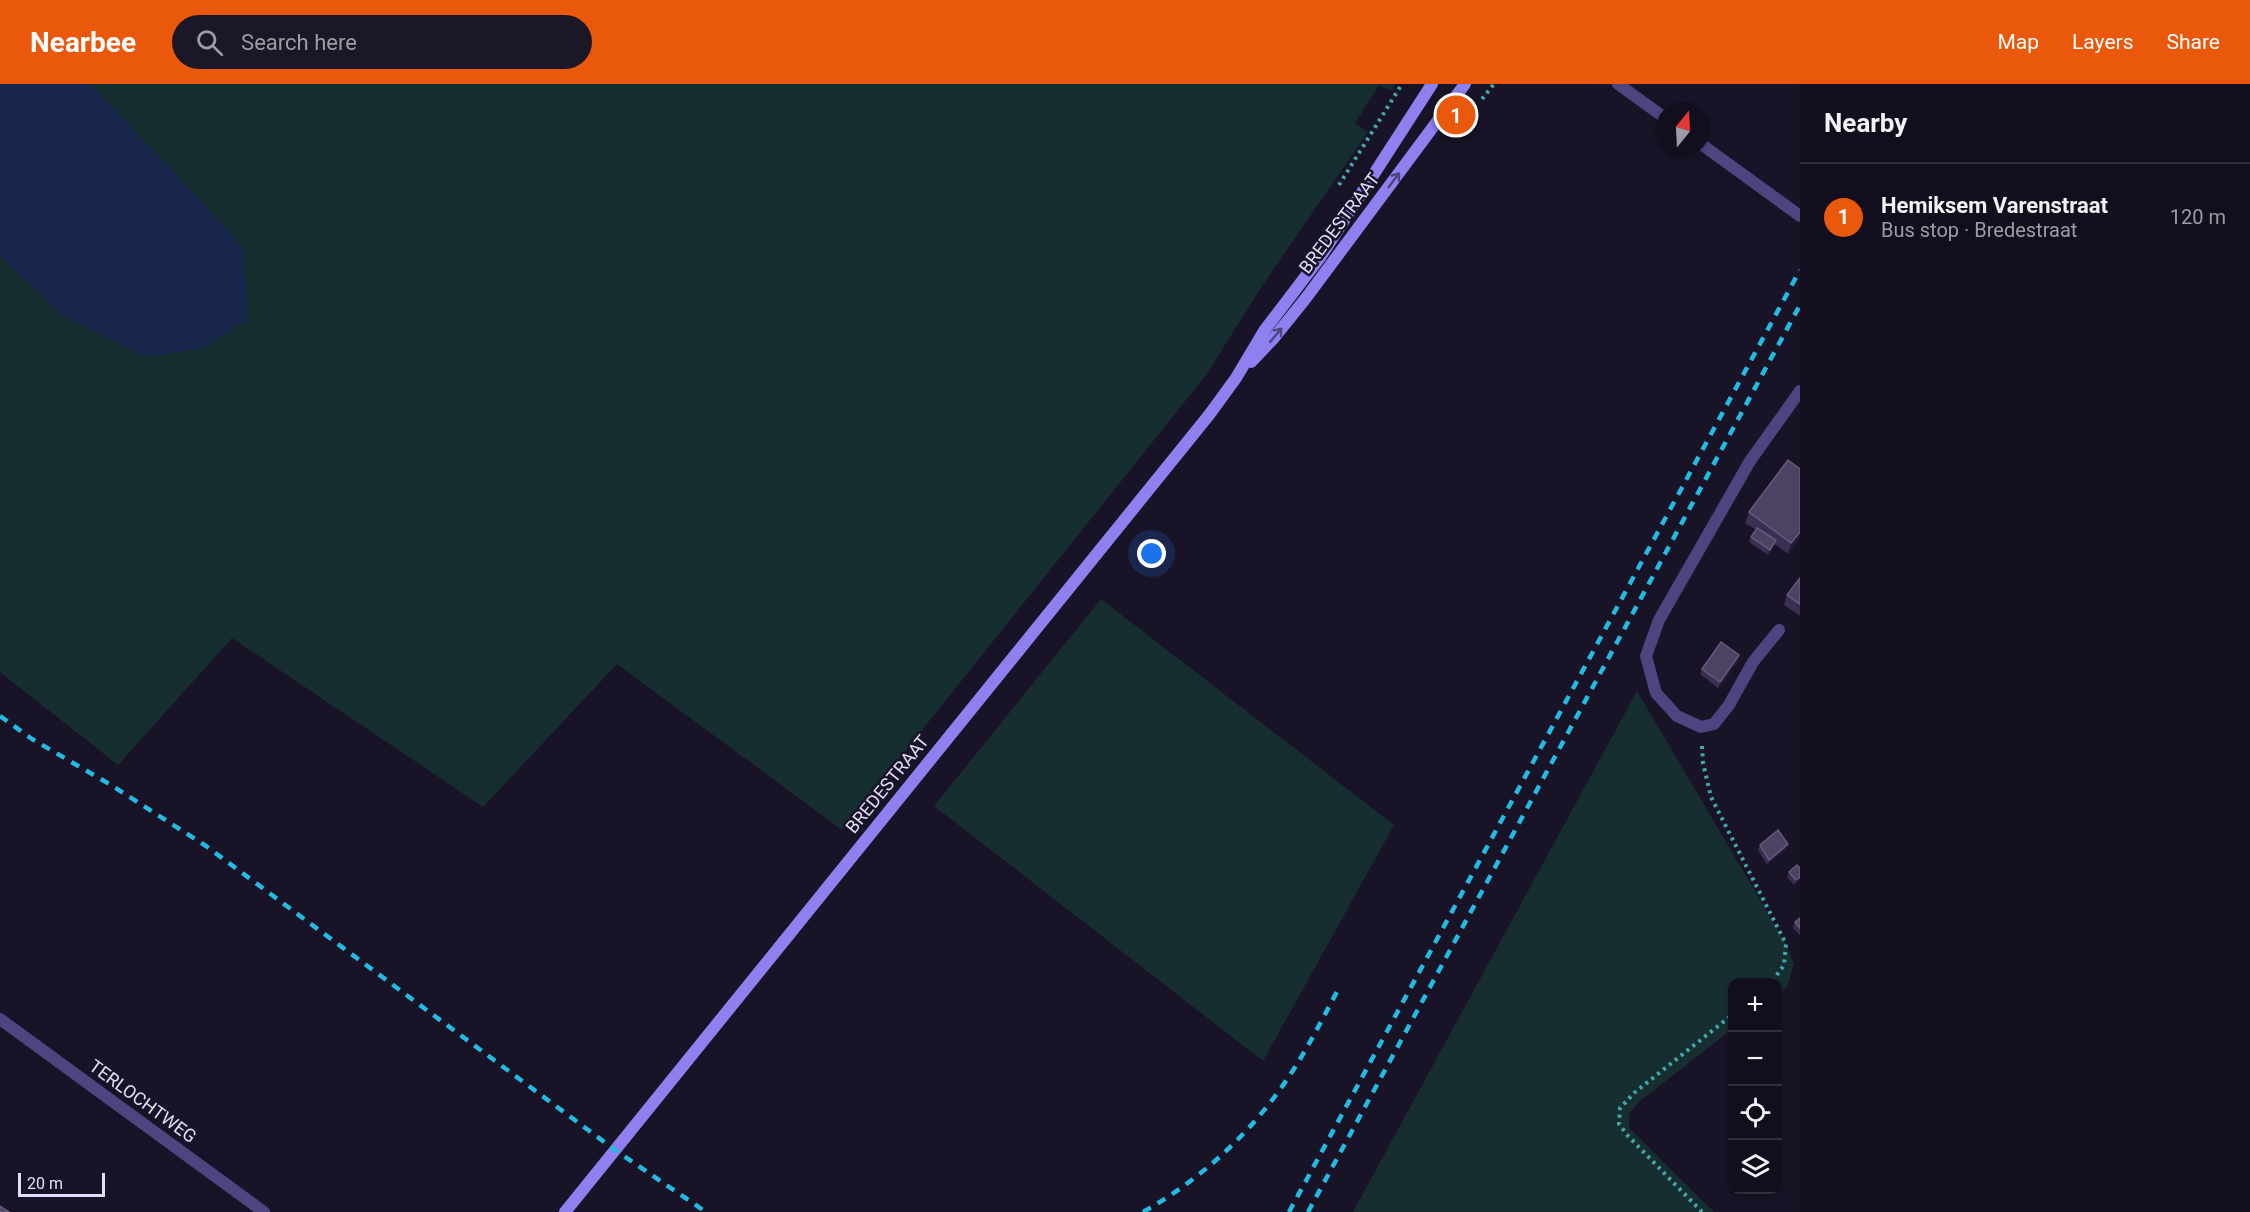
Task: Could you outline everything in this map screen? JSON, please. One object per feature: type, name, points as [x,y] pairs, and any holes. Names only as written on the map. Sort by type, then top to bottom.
[{"type":"main road","name":"BREDESTRAAT","points":[[565,1212],[1209,415],[1236,378],[1264,331],[1321,256],[1432,84]]},
{"type":"main road","name":"BREDESTRAAT","points":[[1236,378],[1273,339],[1306,298],[1465,84]]},
{"type":"street","points":[[1618,84],[1656,111]]},
{"type":"street","points":[[1710,151],[1800,216]]},
{"type":"street","points":[[1779,630],[1753,662],[1729,705],[1714,724],[1701,727],[1677,716],[1656,693],[1646,656],[1659,620],[1750,461],[1800,392]]},
{"type":"street","name":"TERLOCHTWEG","points":[[0,1019],[264,1212]]},
{"type":"path","points":[[1701,727],[1703,763],[1711,797],[1786,944],[1784,965],[1775,978]]},
{"type":"path","points":[[1702,1212],[1628,1137],[1619,1124],[1620,1108],[1634,1093],[1728,1018]]},
{"type":"green space","points":[[90,84],[1395,84],[1392,91],[1379,85],[1355,123],[1368,132],[1264,283],[1206,375],[842,830],[617,664],[483,807],[232,638],[118,765],[0,672],[0,256],[63,316],[244,249]]},
{"type":"green space","points":[[1101,599],[1394,825],[1263,1061],[934,806]]},
{"type":"green space","points":[[1637,691],[1786,944],[1794,964],[1787,987],[1782,991],[1782,978],[1728,978],[1728,1032],[1639,1102],[1629,1114],[1629,1128],[1714,1212],[1353,1212]]},
{"type":"water","points":[[0,84],[90,84],[244,249],[248,319],[203,348],[146,357],[63,316],[0,256]]},
{"type":"building","points":[[1788,460],[1800,469],[1800,532],[1791,543],[1749,512]]},
{"type":"building","points":[[1757,528],[1776,540],[1770,550],[1751,537]]},
{"type":"building","points":[[1800,578],[1800,604],[1787,595]]},
{"type":"building","points":[[1721,642],[1739,655],[1720,682],[1702,669]]},
{"type":"building","points":[[1778,830],[1788,844],[1769,860],[1760,845]]},
{"type":"building","points":[[1797,865],[1800,868],[1800,877],[1796,880],[1789,872]]},
{"type":"building","points":[[1800,918],[1800,928],[1795,922]]},
{"type":"building","points":[[0,1206],[9,1212],[0,1212]]},
{"type":"railway","points":[[1289,1212],[1800,270]]},
{"type":"railway","points":[[1308,1212],[1800,305]]},
{"type":"railway","points":[[0,716],[32,739],[111,785],[206,846],[615,1150],[706,1212]]},
{"type":"railway","points":[[1143,1212],[1186,1185],[1206,1169],[1260,1115],[1297,1064],[1340,986]]},
{"type":"place","name":"Hemiksem Varenstraat","points":[[1456,115]]}]
